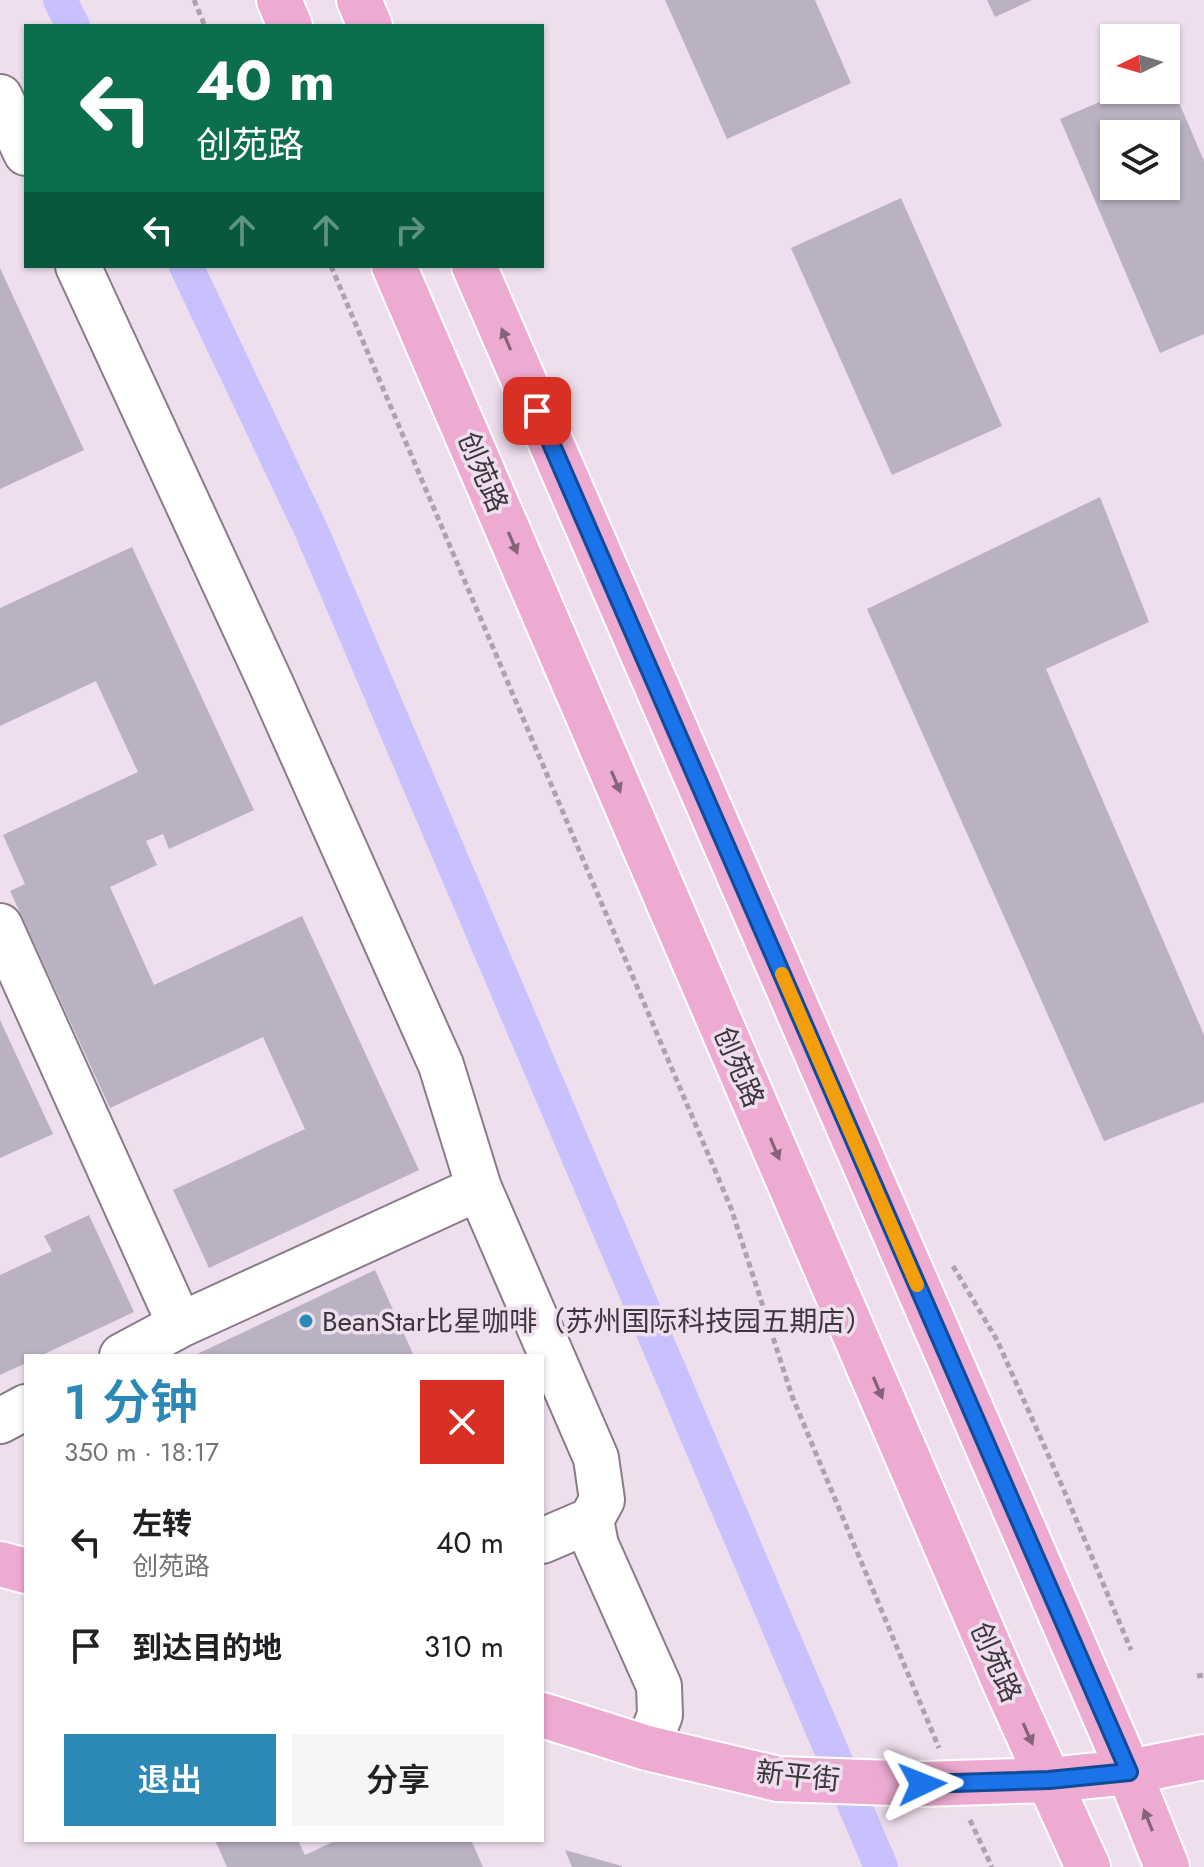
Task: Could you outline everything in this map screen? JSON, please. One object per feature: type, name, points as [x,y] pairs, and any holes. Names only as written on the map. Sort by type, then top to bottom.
[{"type":"main road","points":[[279,0],[289,24]]},
{"type":"main road","points":[[359,0],[369,24]]},
{"type":"main road","name":"创苑路","points":[[395,268],[1088,1867]]},
{"type":"main road","points":[[475,268],[1129,1772],[1167,1867]]},
{"type":"main road","points":[[0,1564],[24,1570]]},
{"type":"main road","name":"新平街","points":[[544,1716],[647,1748],[778,1779],[938,1783],[1049,1780],[1129,1772],[1204,1757]]},
{"type":"street","points":[[1,100],[24,149]]},
{"type":"street","points":[[79,268],[277,698],[441,1065],[479,1188],[596,1458],[602,1500],[591,1520],[544,1540]]},
{"type":"street","points":[[0,926],[180,1325]]},
{"type":"street","points":[[126,1354],[180,1325],[479,1188]]},
{"type":"street","points":[[0,1421],[24,1408]]},
{"type":"street","points":[[591,1520],[596,1545],[659,1686],[660,1715],[647,1748]]},
{"type":"path","points":[[194,0],[204,24]]},
{"type":"path","points":[[332,268],[731,1208],[792,1396],[938,1783],[992,1867]]},
{"type":"building","points":[[665,0],[815,0],[851,83],[727,139]]},
{"type":"building","points":[[987,0],[1032,0],[995,17]]},
{"type":"building","points":[[1100,102],[1180,104],[1204,161],[1204,334],[1160,353],[1060,119]]},
{"type":"building","points":[[901,198],[1002,426],[892,475],[791,248]]},
{"type":"building","points":[[0,268],[84,450],[0,489]]},
{"type":"building","points":[[1100,497],[1149,622],[1046,669],[1204,1035],[1204,1102],[1104,1141],[867,609]]},
{"type":"building","points":[[132,547],[254,810],[169,849],[163,834],[146,841],[157,865],[110,887],[154,985],[302,916],[419,1170],[209,1268],[173,1190],[305,1129],[263,1037],[110,1108],[10,891],[25,884],[3,835],[138,772],[96,681],[0,726],[0,608]]},
{"type":"building","points":[[0,1020],[53,1134],[0,1158]]},
{"type":"building","points":[[89,1215],[134,1312],[44,1354],[24,1354],[24,1364],[0,1375],[0,1275],[52,1251],[44,1236]]},
{"type":"building","points":[[375,1270],[413,1354],[197,1354]]},
{"type":"building","points":[[216,1842],[299,1842],[305,1855],[333,1842],[472,1842],[483,1867],[227,1867]]},
{"type":"building","points":[[565,1850],[622,1866],[622,1867],[572,1867]]},
{"type":"waterway","points":[[60,0],[72,24]]},
{"type":"waterway","points":[[187,268],[312,532],[881,1867]]},
{"type":"slow traffic","points":[[782,974],[917,1285]]},
{"type":"place","name":"BeanStar比星咖啡（苏州国际科技园五期店）","points":[[306,1321]]},
{"type":"route","points":[[537,411],[1129,1772],[1049,1780],[922,1784]]}]
